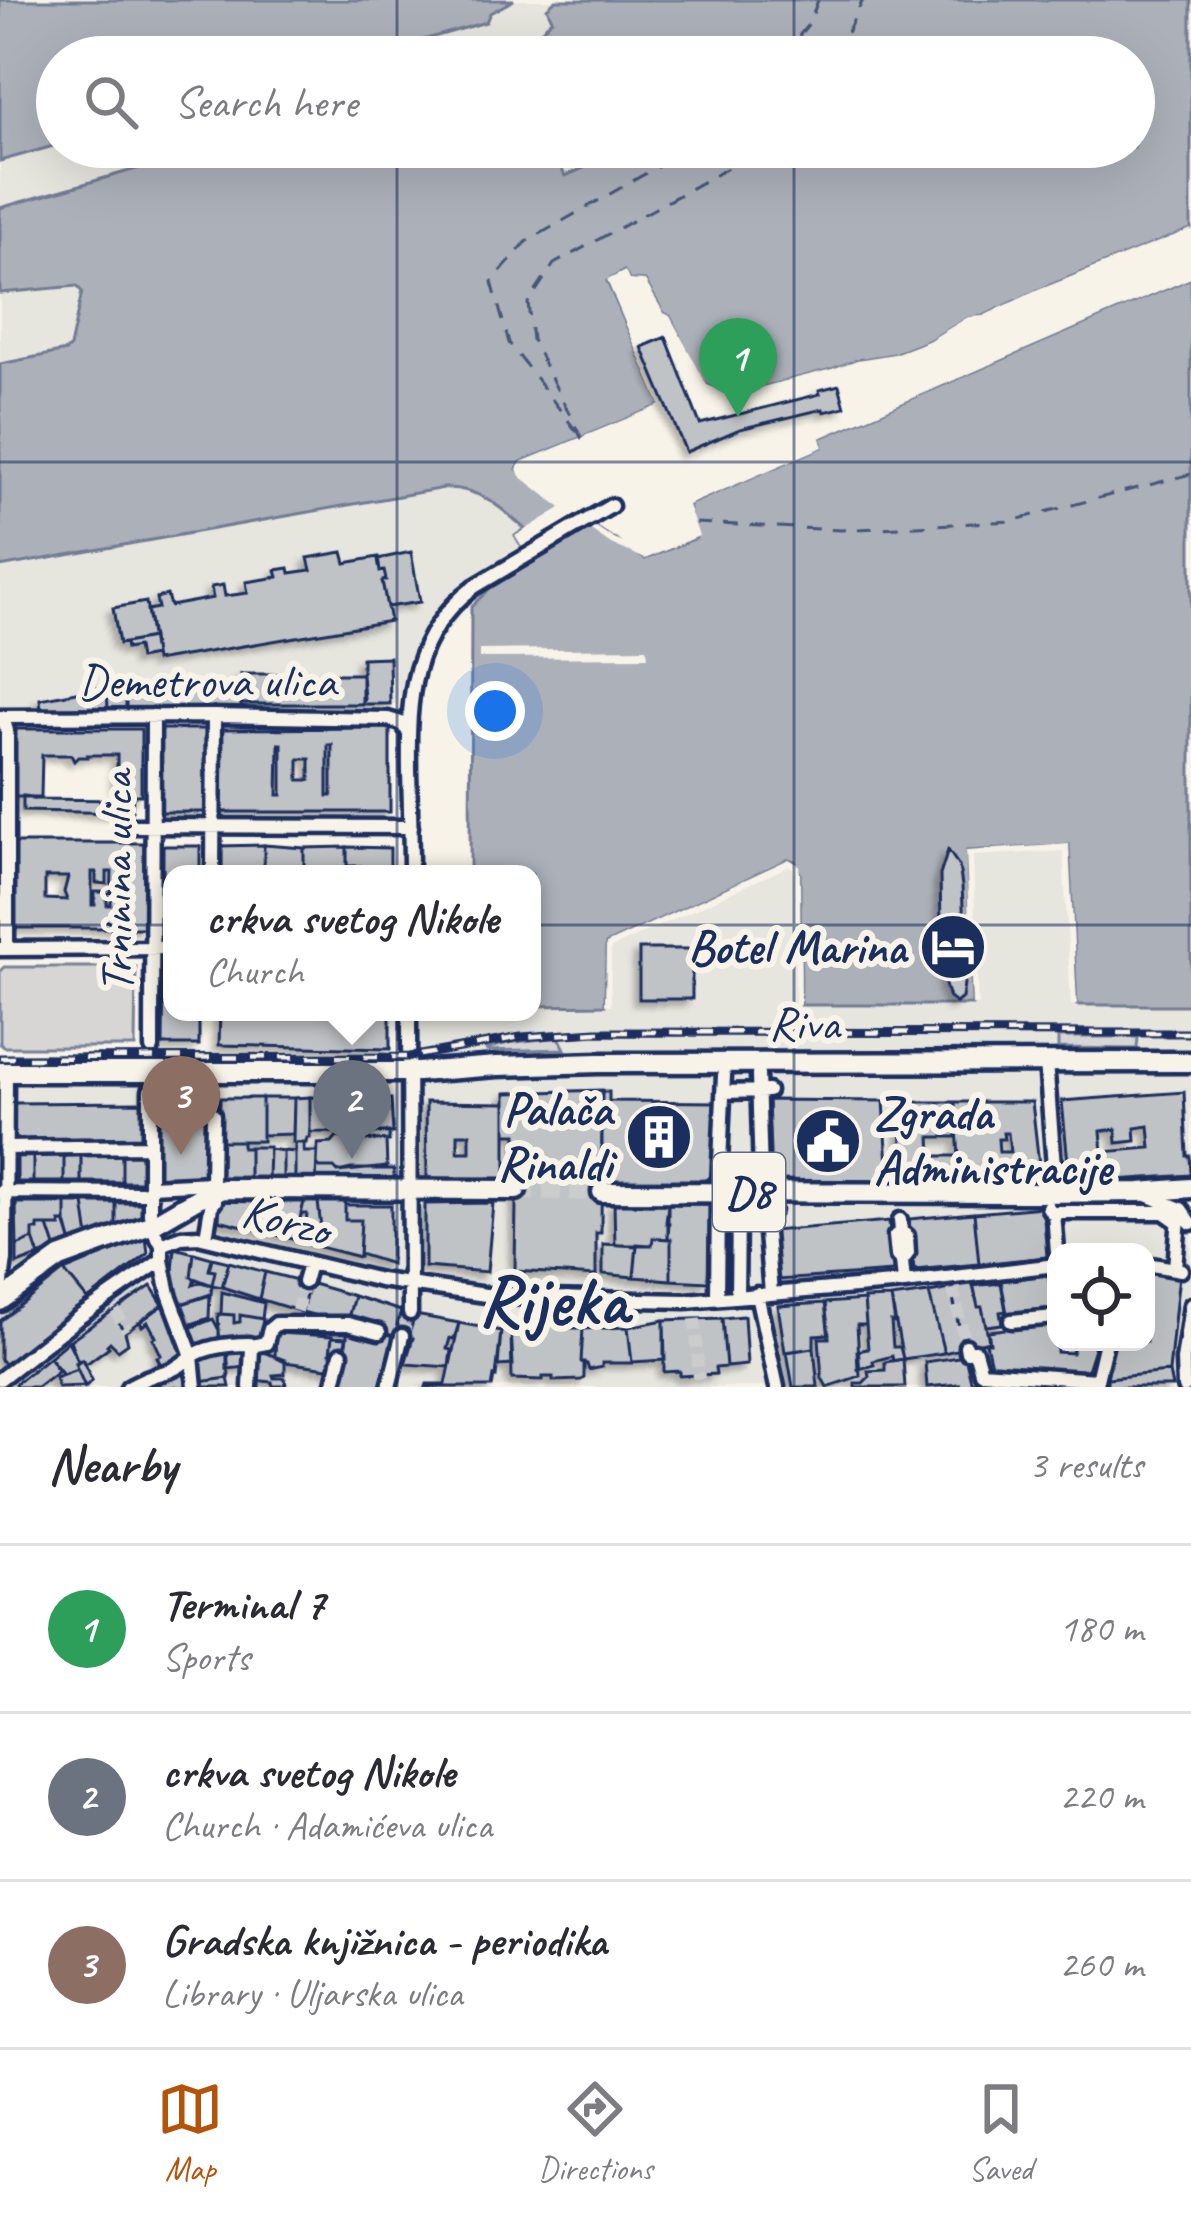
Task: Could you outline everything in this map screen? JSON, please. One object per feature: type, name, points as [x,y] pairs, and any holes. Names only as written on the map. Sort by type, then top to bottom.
[{"type":"main road","name":"Riva","points":[[3,1072],[414,1072],[612,1062],[1191,1062]]},
{"type":"main road","name":"D8","points":[[602,1192],[1053,1204],[1191,1188]]},
{"type":"main road","points":[[0,1300],[56,1260],[153,1224],[225,1189],[410,1202],[516,1190]]},
{"type":"street","points":[[411,865],[410,693],[429,638],[474,586],[611,506]]},
{"type":"street","points":[[388,719],[410,693]]},
{"type":"street","name":"Trninina ulica","points":[[152,1048],[153,716]]},
{"type":"street","points":[[213,865],[214,716]]},
{"type":"street","points":[[2,717],[7,731],[3,949],[163,948]]},
{"type":"street","name":"Demetrova ulica","points":[[2,717],[388,719],[409,732]]},
{"type":"street","points":[[132,826],[410,827]]},
{"type":"street","points":[[410,1021],[414,1072],[410,1313]]},
{"type":"street","points":[[1046,1062],[1056,1243]]},
{"type":"street","points":[[0,1300],[5,1259],[3,1072]]},
{"type":"street","points":[[758,1074],[763,1091],[760,1177],[769,1185]]},
{"type":"street","points":[[717,1298],[722,1084],[763,1091]]},
{"type":"street","points":[[148,1216],[150,1091]]},
{"type":"street","points":[[206,1238],[214,1193],[209,1091]]},
{"type":"street","points":[[5,1148],[150,1146]]},
{"type":"street","points":[[3,1192],[146,1189],[214,1193]]},
{"type":"street","points":[[1140,1192],[1177,1207],[1183,1220],[1180,1271],[1155,1266]]},
{"type":"street","points":[[717,1199],[738,1210],[768,1208],[764,1293],[777,1387]]},
{"type":"street","points":[[1053,1204],[1164,1212],[1183,1220]]},
{"type":"street","points":[[736,1297],[738,1210]]},
{"type":"street","points":[[900,1226],[897,1256],[903,1271]]},
{"type":"street","name":"Korzo","points":[[156,1241],[188,1235],[309,1264],[500,1297],[649,1301],[736,1297],[903,1271],[952,1283],[1047,1267]]},
{"type":"street","points":[[156,1241],[192,1356],[195,1387]]},
{"type":"street","points":[[0,1379],[78,1318],[156,1241]]},
{"type":"street","points":[[304,1282],[309,1264]]},
{"type":"street","points":[[1184,1387],[1191,1305]]},
{"type":"street","points":[[128,1387],[225,1344],[266,1343],[273,1326],[296,1317],[344,1331],[379,1332]]},
{"type":"street","points":[[1011,1321],[1047,1318]]},
{"type":"street","points":[[388,1387],[401,1337]]},
{"type":"street","points":[[250,1387],[253,1346]]},
{"type":"street","points":[[966,1346],[967,1352],[975,1351],[981,1372],[1097,1380],[1104,1351]]},
{"type":"street","points":[[333,1387],[341,1354]]},
{"type":"shaded area","points":[[0,0],[514,0],[490,13],[486,22],[437,36],[36,36],[36,151],[0,161]]},
{"type":"shaded area","points":[[514,0],[556,0],[548,8],[552,19],[536,36],[437,36],[486,22],[489,14]]},
{"type":"shaded area","points":[[556,0],[1191,0],[1191,229],[983,316],[968,318],[894,354],[746,391],[707,385],[645,281],[629,280],[624,271],[607,281],[661,405],[521,462],[517,469],[645,559],[696,538],[688,505],[822,447],[820,438],[1191,278],[1191,1005],[1077,1005],[1069,845],[967,851],[972,1005],[801,1005],[800,873],[789,859],[606,944],[605,1005],[541,1006],[541,865],[470,865],[471,607],[491,587],[531,562],[515,536],[525,529],[478,495],[444,488],[0,567],[0,364],[66,351],[82,292],[77,286],[0,293],[0,208],[140,168],[561,168],[565,176],[584,168],[1155,168],[1155,36],[536,36],[552,19],[547,8]]},
{"type":"shaded area","points":[[36,151],[36,168],[140,168],[0,208],[0,161]]},
{"type":"shaded area","points":[[561,168],[584,168],[565,177]]},
{"type":"shaded area","points":[[77,286],[82,292],[66,351],[0,364],[0,293]]},
{"type":"shaded area","points":[[460,487],[487,498],[526,530],[515,537],[531,562],[491,587],[460,615],[430,657],[413,659],[397,704],[0,711],[0,567]]},
{"type":"shaded area","points":[[1069,844],[1077,1005],[1191,1005],[1191,1387],[0,1387],[0,1054],[397,1054],[400,1021],[541,1021],[541,1006],[604,1005],[604,949],[795,861],[802,1005],[971,1005],[966,851]]},
{"type":"shaded area","points":[[4,967],[136,967],[135,1047],[4,1047],[0,1044],[0,971]]},
{"type":"shaded area","points":[[559,1037],[565,1049],[486,1049],[508,1043]]},
{"type":"shaded area","points":[[1058,1037],[1138,1037],[1137,1049],[1058,1048]]},
{"type":"pier","points":[[1191,229],[1191,236],[1041,295],[986,322],[970,323],[931,347],[746,396],[723,397],[703,389],[650,297],[622,279],[614,283],[666,408],[523,469],[562,500],[573,498],[592,524],[614,539],[645,552],[693,533],[682,506],[685,500],[815,444],[817,433],[1191,272],[1191,278],[820,438],[823,447],[688,505],[699,536],[645,559],[588,528],[531,562],[515,536],[561,508],[520,476],[521,462],[660,405],[607,280],[625,271],[629,280],[645,281],[707,385],[746,391],[894,354],[968,317],[983,316]]},
{"type":"pier","points":[[647,648],[648,657],[479,658],[479,650]]},
{"type":"pier","points":[[1069,844],[1077,1005],[1071,1005],[1063,851],[973,856],[978,1005],[972,1005],[966,851]]},
{"type":"pier","points":[[789,859],[799,865],[800,873],[801,1005],[795,1005],[794,874],[789,866],[611,948],[611,1005],[605,1005],[606,944]]},
{"type":"building","points":[[666,337],[700,424],[839,385],[845,407],[740,429],[686,452],[642,347]]},
{"type":"building","points":[[343,552],[346,563],[378,557],[386,580],[382,581],[390,621],[155,661],[147,610],[158,608],[156,598],[167,595],[170,606],[213,598],[211,587],[223,585],[225,596],[248,593],[246,582],[278,577],[276,570],[311,570],[308,558]]},
{"type":"building","points":[[411,552],[420,602],[387,607],[382,581],[386,580],[378,559]]},
{"type":"building","points":[[146,602],[152,638],[119,644],[113,608]]},
{"type":"building","points":[[152,638],[154,656],[139,659],[137,647],[126,649],[125,643]]},
{"type":"building","points":[[389,657],[390,704],[362,704],[362,658]]},
{"type":"building","points":[[241,674],[362,674],[364,698],[362,704],[241,704]]},
{"type":"building","points":[[126,687],[241,687],[241,709],[126,709]]},
{"type":"building","points":[[107,688],[108,709],[41,710],[40,699]]},
{"type":"building","points":[[107,688],[126,688],[126,709],[108,709]]},
{"type":"building","points":[[390,728],[390,812],[219,812],[219,729]],"holes":[[[282,744],[282,795],[278,795]],[[328,745],[332,745],[332,796],[328,796]],[[299,759],[310,759],[310,780],[299,780]]]},
{"type":"building","points":[[15,729],[141,729],[141,795],[117,795],[117,755],[87,755],[74,761],[71,755],[42,755],[41,797],[15,797]]},
{"type":"building","points":[[158,729],[207,729],[207,812],[158,812]]},
{"type":"building","points":[[125,795],[133,795],[132,813],[23,811],[23,796],[125,800]]},
{"type":"building","points":[[15,843],[145,843],[144,928],[15,928]],"holes":[[[92,872],[96,872],[96,883],[107,884],[107,872],[112,872],[111,905],[107,905],[107,892],[95,892],[92,905]],[[45,877],[68,877],[67,900],[45,899]]]},
{"type":"building","points":[[264,845],[304,848],[304,865],[264,865]]},
{"type":"building","points":[[264,845],[264,865],[219,865],[219,846]]},
{"type":"building","points":[[163,846],[200,846],[200,865],[163,865]]},
{"type":"building","points":[[347,847],[390,848],[390,865],[347,865]]},
{"type":"building","points":[[347,847],[347,865],[304,865],[304,848]]},
{"type":"building","name":"Botel Marina","points":[[948,850],[959,866],[962,886],[966,969],[962,998],[956,1003],[945,985],[941,925],[940,875]]},
{"type":"building","points":[[639,949],[692,949],[692,999],[639,999]]},
{"type":"building","points":[[163,1021],[199,1021],[199,1045],[163,1045]]},
{"type":"building","points":[[220,1021],[390,1021],[390,1049],[219,1045]]},
{"type":"building","points":[[602,1090],[601,1233],[596,1233],[596,1276],[515,1271],[517,1134],[506,1134],[506,1093]]},
{"type":"building","name":"Palača Rinaldi","points":[[602,1092],[609,1092],[609,1101],[717,1102],[712,1176],[705,1180],[602,1181]]},
{"type":"building","points":[[1184,1092],[1191,1175],[1070,1183],[1062,1101]],"holes":[[[1149,1126],[1151,1148],[1103,1152],[1101,1131],[1116,1129],[1117,1143],[1136,1141],[1135,1128]]]},
{"type":"building","points":[[194,1093],[204,1099],[206,1178],[157,1181],[155,1109],[170,1094]]},
{"type":"building","points":[[310,1097],[310,1138],[306,1143],[293,1143],[294,1098]]},
{"type":"building","points":[[310,1097],[391,1099],[393,1133],[310,1132]]},
{"type":"building","points":[[220,1098],[262,1098],[262,1141],[219,1141]]},
{"type":"building","points":[[262,1098],[294,1098],[293,1134],[262,1135]]},
{"type":"building","name":"Zgrada Administracije","points":[[768,1100],[884,1101],[889,1182],[771,1180]]},
{"type":"building","points":[[142,1102],[142,1143],[14,1144],[14,1103]]},
{"type":"building","points":[[426,1102],[506,1103],[506,1180],[427,1178]],"holes":[[[458,1134],[470,1134],[470,1152],[458,1152]]]},
{"type":"building","points":[[904,1102],[955,1102],[957,1137],[931,1137],[932,1156],[958,1156],[961,1184],[904,1180],[900,1107]]},
{"type":"building","points":[[955,1102],[1032,1102],[1041,1182],[961,1184]],"holes":[[[1008,1133],[1010,1152],[999,1152],[998,1139]]]},
{"type":"building","points":[[366,1132],[389,1132],[389,1141],[367,1140]]},
{"type":"building","points":[[337,1137],[386,1141],[387,1167],[338,1172],[320,1168],[318,1144],[332,1143]]},
{"type":"building","points":[[219,1141],[242,1141],[242,1148],[249,1148],[249,1180],[219,1180]]},
{"type":"building","points":[[295,1143],[304,1143],[304,1152],[317,1152],[316,1180],[295,1179]]},
{"type":"building","points":[[249,1147],[269,1147],[268,1180],[249,1180]]},
{"type":"building","points":[[269,1149],[283,1151],[283,1179],[268,1179]]},
{"type":"building","points":[[17,1151],[33,1151],[33,1182],[17,1182]]},
{"type":"building","points":[[33,1151],[64,1151],[64,1182],[33,1182]]},
{"type":"building","points":[[64,1151],[81,1151],[81,1182],[64,1182]]},
{"type":"building","points":[[81,1151],[122,1151],[122,1182],[81,1182]]},
{"type":"building","points":[[122,1151],[143,1151],[143,1182],[122,1182]]},
{"type":"building","points":[[283,1151],[295,1152],[295,1179],[283,1179]]},
{"type":"building","points":[[317,1165],[338,1172],[394,1169],[394,1180],[316,1180]]},
{"type":"building","points":[[220,1201],[256,1202],[251,1228],[219,1220]]},
{"type":"building","points":[[256,1202],[281,1202],[273,1234],[251,1228]]},
{"type":"building","points":[[281,1202],[304,1202],[295,1240],[273,1234]]},
{"type":"building","points":[[304,1202],[318,1202],[320,1247],[295,1240],[299,1224],[306,1225],[307,1214],[301,1214]]},
{"type":"building","points":[[318,1202],[345,1202],[345,1220],[361,1220],[359,1257],[320,1247]]},
{"type":"building","points":[[16,1203],[66,1203],[66,1222],[38,1226],[33,1239],[17,1246]]},
{"type":"building","points":[[66,1203],[84,1203],[89,1238],[72,1244]]},
{"type":"building","points":[[84,1203],[116,1203],[116,1228],[89,1238]]},
{"type":"building","points":[[116,1203],[142,1203],[143,1216],[116,1228]]},
{"type":"building","points":[[493,1203],[487,1272],[425,1267],[425,1204]]},
{"type":"building","points":[[614,1203],[668,1204],[668,1239],[653,1238],[652,1245],[615,1245]]},
{"type":"building","points":[[668,1204],[711,1204],[708,1282],[671,1280]]},
{"type":"building","points":[[345,1205],[391,1205],[391,1264],[359,1254],[361,1220],[345,1220]]},
{"type":"building","points":[[1043,1207],[1047,1257],[979,1264],[974,1213]]},
{"type":"building","points":[[974,1213],[979,1264],[914,1270],[909,1219]]},
{"type":"building","points":[[889,1221],[893,1272],[777,1280],[771,1231]]},
{"type":"building","points":[[60,1222],[66,1222],[72,1244],[56,1250],[48,1226],[61,1226]]},
{"type":"building","points":[[38,1226],[48,1226],[56,1250],[39,1256],[33,1239]]},
{"type":"building","points":[[146,1237],[148,1254],[88,1300],[64,1271]]},
{"type":"building","points":[[653,1238],[671,1239],[671,1280],[634,1277],[637,1244],[652,1245]]},
{"type":"building","points":[[33,1239],[39,1256],[17,1264],[17,1246]]},
{"type":"building","points":[[603,1244],[637,1246],[634,1277],[603,1274]]},
{"type":"building","points":[[175,1248],[194,1253],[193,1285],[212,1285],[211,1294],[178,1305],[172,1282]]},
{"type":"building","points":[[194,1253],[212,1258],[212,1285],[191,1277]]},
{"type":"building","points":[[212,1258],[229,1262],[222,1287],[212,1285]]},
{"type":"building","points":[[229,1262],[265,1272],[259,1299],[222,1287]]},
{"type":"building","points":[[64,1271],[88,1300],[5,1365],[0,1359],[0,1321]]},
{"type":"building","points":[[265,1272],[309,1283],[302,1312],[259,1299]]},
{"type":"building","points":[[1155,1272],[1179,1274],[1169,1372],[1107,1378],[1112,1351],[1155,1351]]},
{"type":"building","points":[[1047,1275],[1047,1309],[1007,1313],[1001,1281]]},
{"type":"building","points":[[309,1283],[354,1296],[348,1318],[337,1321],[302,1312]]},
{"type":"building","points":[[973,1283],[989,1341],[963,1347],[951,1289]]},
{"type":"building","points":[[1001,1283],[1006,1311],[1000,1312],[1002,1324],[986,1326],[973,1286]]},
{"type":"building","points":[[151,1286],[163,1305],[125,1332],[112,1313]]},
{"type":"building","points":[[951,1289],[964,1348],[944,1353],[929,1293]]},
{"type":"building","points":[[222,1292],[264,1303],[262,1319],[240,1315],[240,1322],[234,1323],[234,1315],[221,1314]]},
{"type":"building","points":[[929,1293],[944,1353],[903,1359],[891,1298]]},
{"type":"building","points":[[210,1295],[209,1318],[186,1326],[179,1305]]},
{"type":"building","points":[[354,1296],[401,1311],[398,1337],[348,1318]]},
{"type":"building","points":[[891,1298],[893,1347],[900,1347],[903,1359],[893,1361],[892,1356],[858,1369],[857,1351],[868,1349],[864,1299]]},
{"type":"building","points":[[864,1300],[866,1325],[857,1325],[860,1376],[827,1387],[819,1338],[829,1338],[825,1303]]},
{"type":"building","points":[[825,1303],[829,1334],[814,1335],[814,1348],[785,1352],[778,1306]]},
{"type":"building","points":[[163,1305],[189,1357],[163,1369],[156,1337],[148,1322],[142,1326],[140,1322]]},
{"type":"building","points":[[401,1311],[415,1315],[411,1328],[397,1325]]},
{"type":"building","points":[[111,1312],[128,1343],[118,1350],[110,1342],[86,1364],[82,1359],[78,1362],[70,1340]]},
{"type":"building","points":[[218,1314],[234,1315],[234,1323],[240,1322],[240,1315],[263,1319],[259,1342],[220,1344]]},
{"type":"building","points":[[415,1315],[459,1323],[447,1349],[451,1350],[449,1367],[405,1364],[413,1338],[399,1335],[402,1326],[411,1328]]},
{"type":"building","points":[[744,1316],[747,1365],[726,1367],[722,1318]]},
{"type":"building","points":[[722,1318],[726,1367],[715,1368],[716,1374],[664,1372],[664,1320]]},
{"type":"building","points":[[213,1319],[219,1341],[193,1349],[187,1329]]},
{"type":"building","points":[[664,1320],[665,1360],[632,1362],[628,1327]]},
{"type":"building","points":[[459,1323],[501,1331],[492,1387],[426,1387],[446,1384]]},
{"type":"building","points":[[572,1323],[572,1328],[583,1328],[584,1378],[512,1379],[511,1328]]},
{"type":"building","points":[[1047,1324],[1047,1351],[1093,1351],[1086,1373],[991,1365],[988,1331]]},
{"type":"building","points":[[628,1327],[632,1363],[602,1363],[589,1370],[581,1362],[583,1329]]},
{"type":"building","points":[[511,1328],[513,1365],[498,1366],[501,1331]]},
{"type":"building","points":[[348,1330],[398,1337],[383,1387],[336,1387]]},
{"type":"building","points":[[276,1333],[332,1336],[330,1353],[338,1355],[335,1369],[275,1357]]},
{"type":"building","points":[[332,1337],[347,1338],[344,1355],[330,1353]]},
{"type":"building","points":[[68,1341],[77,1369],[63,1374],[49,1357]]},
{"type":"building","points":[[248,1344],[247,1367],[227,1369],[227,1345]]},
{"type":"building","points":[[227,1345],[229,1378],[199,1382],[196,1359]]},
{"type":"building","points":[[814,1348],[818,1387],[793,1387],[787,1352]]},
{"type":"building","points":[[255,1349],[285,1360],[285,1374],[273,1375],[285,1378],[286,1386],[252,1380]]},
{"type":"building","points":[[965,1356],[971,1381],[1044,1387],[927,1387],[925,1362]]},
{"type":"building","points":[[49,1357],[58,1371],[37,1387],[17,1387],[15,1384]]},
{"type":"building","points":[[82,1359],[92,1380],[85,1387],[75,1363]]},
{"type":"building","points":[[903,1359],[905,1387],[855,1387],[869,1377],[868,1371],[885,1370],[885,1362]]},
{"type":"building","points":[[77,1369],[85,1386],[58,1387],[55,1377]]},
{"type":"building","points":[[183,1370],[188,1387],[160,1387],[158,1383]]},
{"type":"building","points":[[1169,1372],[1172,1387],[1107,1387],[1107,1378]]},
{"type":"building","points":[[228,1378],[230,1387],[200,1387],[199,1382]]},
{"type":"ferry route","points":[[799,36],[818,0]]},
{"type":"ferry route","points":[[845,36],[863,0]]},
{"type":"ferry route","points":[[577,432],[509,343],[492,282],[526,242],[655,168]]},
{"type":"ferry route","points":[[582,439],[532,340],[528,303],[554,264],[728,168]]},
{"type":"ferry route","points":[[696,523],[841,530],[1011,521],[1191,474]]},
{"type":"tunnel","points":[[516,1190],[602,1192]]},
{"type":"tunnel","points":[[297,1311],[304,1282]]},
{"type":"tunnel","points":[[953,1289],[966,1346]]},
{"type":"tunnel","points":[[115,1311],[127,1330]]},
{"type":"tunnel","points":[[402,1336],[410,1313]]},
{"type":"tunnel","points":[[695,1319],[699,1379]]},
{"type":"railway","points":[[0,1058],[409,1057],[521,1037],[597,1032],[1191,1033]]},
{"type":"place","name":"Terminal 7","points":[[738,417]]},
{"type":"place","name":"Botel Marina","points":[[953,947]]},
{"type":"place","name":"Palača Rinaldi","points":[[659,1137]]},
{"type":"place","name":"Zgrada Administracije","points":[[828,1141]]},
{"type":"place","name":"Gradska knjižnica - periodika","points":[[181,1155]]},
{"type":"place","name":"crkva svetog Nikole","points":[[352,1159]]},
{"type":"district","name":"Rijeka","points":[[553,1300]]}]
